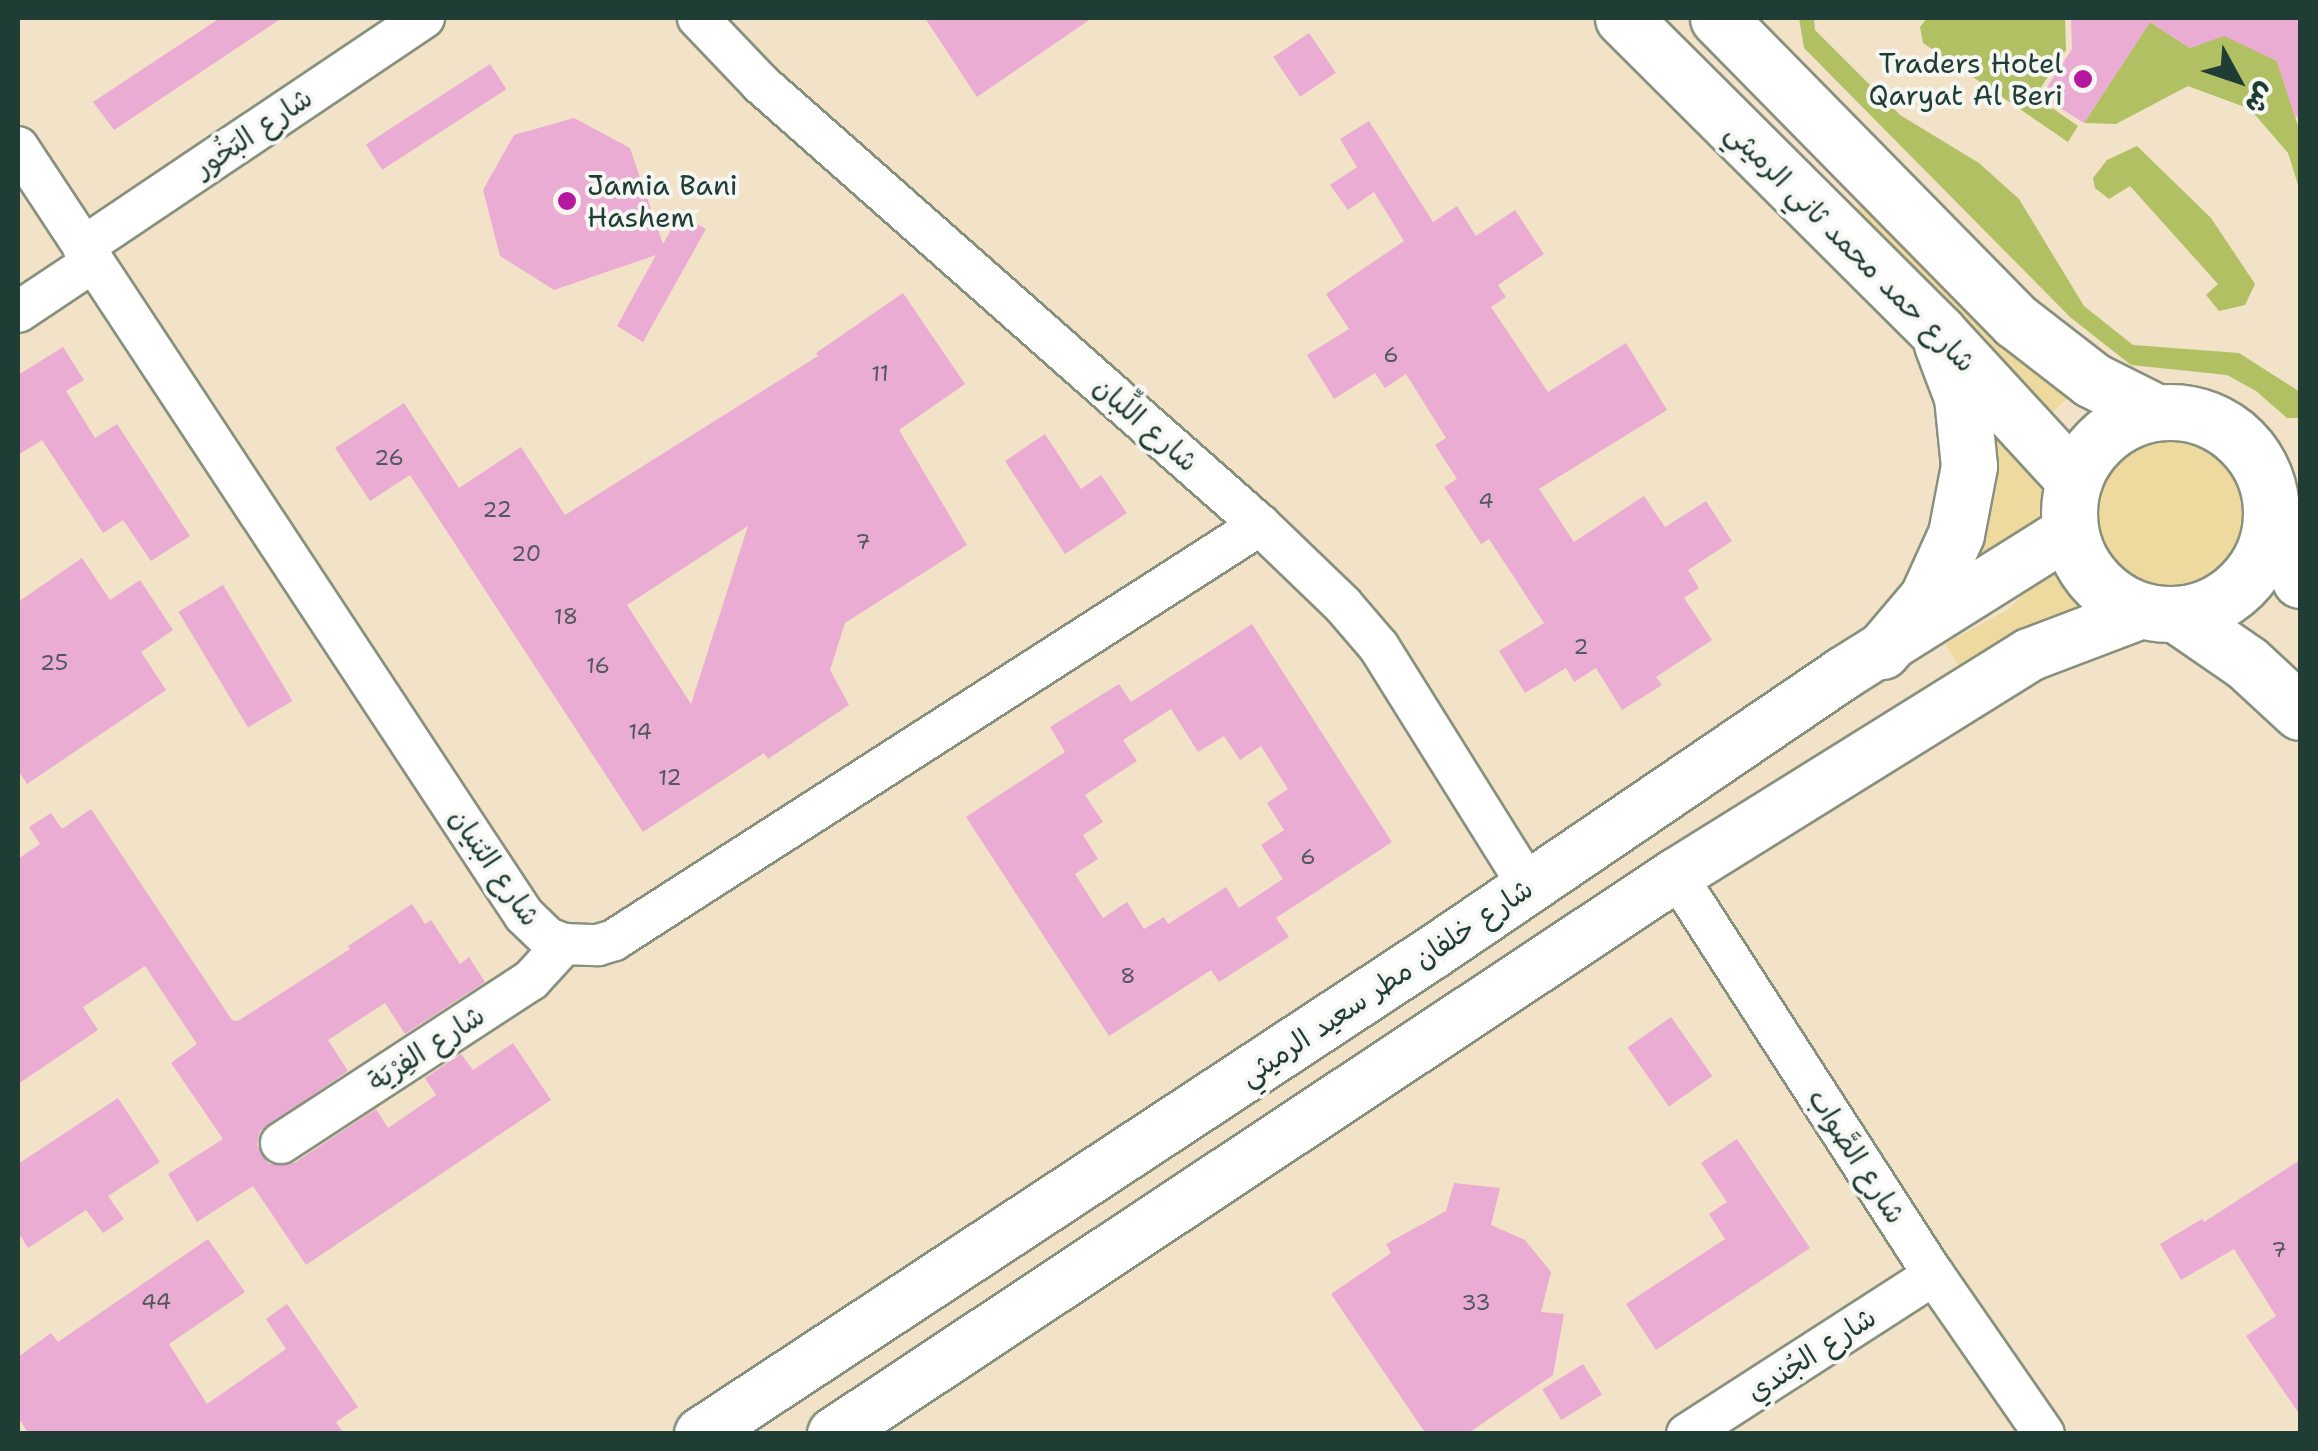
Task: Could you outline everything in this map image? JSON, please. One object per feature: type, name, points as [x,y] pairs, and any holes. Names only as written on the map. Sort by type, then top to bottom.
[{"type":"main road","name":"شارع حمد محمد ثاني الرميثي","points":[[1623,18],[1938,332],[2072,505]]},
{"type":"main road","points":[[1718,18],[2016,321],[2092,380],[2156,412]]},
{"type":"main road","points":[[1882,651],[1927,598],[1956,534],[1969,466],[1962,397],[1938,332]]},
{"type":"main road","points":[[2300,580],[2272,514],[2268,485],[2256,458],[2237,436],[2213,421],[2185,412],[2156,412],[2130,420],[2106,434],[2087,455],[2072,505],[2079,558],[2095,582],[2118,600],[2160,613],[2247,663],[2300,712]]},
{"type":"main road","points":[[2160,613],[2206,608],[2233,592],[2254,570],[2266,543],[2272,514]]},
{"type":"street","name":"شارع البَخُور","points":[[18,312],[88,255],[424,18]]},
{"type":"street","name":"شارع اللِّبان","points":[[698,18],[762,84],[1260,525],[1344,605],[1378,647],[1529,887]]},
{"type":"street","name":"شارع البُنيان","points":[[18,147],[524,915],[548,938],[564,944],[598,945],[614,940],[1260,525]]},
{"type":"street","name":"شارع خلفان مطر سعيد الرميثي","points":[[701,1434],[1882,651],[2072,505]]},
{"type":"street","points":[[834,1434],[1676,874],[2029,655],[2160,613]]},
{"type":"street","name":"شارع الصَّواب","points":[[1676,874],[1934,1276],[2044,1434]]},
{"type":"street","name":"شارع الفِرْيَة","points":[[281,1143],[531,980],[564,944]]},
{"type":"street","name":"شارع الجُندي","points":[[1687,1434],[1934,1276]]},
{"type":"green space","points":[[1799,18],[1814,18],[1815,30],[1900,115],[1979,163],[2019,199],[2084,306],[2133,345],[2239,353],[2300,392],[2300,418],[2287,418],[2256,391],[2227,375],[2131,365],[2070,317],[1804,48]]},
{"type":"green space","points":[[1927,18],[2065,18],[2066,50],[2035,96],[2078,126],[2068,142],[1923,43],[1920,27]]},
{"type":"green space","points":[[2150,22],[2190,48],[2224,35],[2277,61],[2300,132],[2300,191],[2288,153],[2250,109],[2188,86],[2116,124],[2084,123]]},
{"type":"green space","points":[[2137,146],[2211,218],[2255,284],[2245,305],[2219,311],[2206,295],[2218,284],[2130,186],[2109,199],[2095,188],[2093,178],[2107,160]]},
{"type":"sand","points":[[1874,192],[2075,390],[2045,420],[2030,390],[1854,211]]},
{"type":"sand","points":[[1993,404],[2047,489],[2044,530],[1951,597],[1986,539],[1996,456]]},
{"type":"sand","points":[[2174,431],[2204,437],[2230,455],[2248,481],[2254,511],[2248,541],[2230,567],[2204,585],[2174,591],[2144,585],[2118,567],[2100,541],[2094,511],[2100,481],[2118,455],[2144,437]]},
{"type":"sand","points":[[2053,565],[2086,615],[2019,631],[1959,666],[1945,644],[2009,609]]},
{"type":"building","points":[[220,18],[282,18],[114,130],[93,102]]},
{"type":"building","points":[[925,18],[1092,18],[977,97]]},
{"type":"building","name":"Traders Hotel Qaryat Al Beri","points":[[2071,18],[2300,18],[2300,116],[2295,117],[2277,61],[2224,36],[2190,48],[2150,22],[2084,123],[2041,96],[2072,49]]},
{"type":"building","points":[[1309,33],[1336,73],[1300,97],[1273,57]]},
{"type":"building","points":[[490,64],[506,89],[382,170],[366,145]]},
{"type":"building","name":"Jamia Bani Hashem","points":[[574,118],[630,148],[663,244],[680,214],[706,229],[643,342],[617,326],[656,255],[554,290],[500,256],[483,190],[514,135]]},
{"type":"building","points":[[1369,121],[1433,222],[1457,206],[1476,236],[1515,210],[1544,254],[1498,285],[1506,297],[1491,307],[1548,392],[1626,343],[1667,410],[1539,489],[1574,542],[1644,496],[1665,527],[1706,501],[1732,541],[1688,570],[1699,588],[1684,598],[1712,640],[1656,677],[1662,685],[1622,710],[1596,668],[1574,682],[1566,668],[1525,693],[1499,651],[1544,623],[1489,539],[1481,544],[1444,487],[1457,479],[1435,445],[1446,438],[1406,374],[1385,388],[1375,373],[1334,399],[1307,355],[1349,329],[1326,294],[1404,241],[1374,192],[1348,210],[1330,185],[1357,167],[1340,139]]},
{"type":"building","points":[[903,293],[965,384],[899,430],[967,545],[845,623],[830,670],[849,705],[768,759],[764,753],[643,832],[410,475],[370,501],[335,448],[404,403],[459,488],[521,447],[565,515],[818,356],[816,353]],"holes":[[[748,526],[691,704],[627,605]]]},
{"type":"building","points":[[63,347],[84,380],[66,391],[95,438],[117,424],[190,536],[151,561],[123,520],[103,533],[42,440],[18,455],[18,375]]},
{"type":"building","points":[[1045,434],[1081,489],[1101,475],[1127,513],[1065,554],[1005,461]]},
{"type":"building","points":[[82,558],[110,600],[140,580],[173,630],[141,652],[166,690],[27,784],[18,770],[18,602]]},
{"type":"building","points":[[223,585],[293,701],[248,727],[178,612]]},
{"type":"building","points":[[1252,624],[1392,842],[1276,918],[1289,937],[1219,982],[1211,970],[1109,1036],[966,817],[1065,752],[1050,727],[1119,684],[1131,702]],"holes":[[[1171,709],[1198,752],[1224,736],[1240,760],[1261,746],[1288,789],[1267,803],[1284,830],[1261,845],[1283,879],[1239,908],[1226,887],[1168,924],[1164,917],[1144,929],[1127,902],[1103,918],[1075,874],[1098,859],[1083,835],[1103,822],[1085,795],[1137,761],[1123,740]]]},
{"type":"building","points":[[91,809],[232,1020],[238,1021],[350,949],[348,946],[412,904],[425,924],[431,920],[460,964],[469,957],[485,982],[405,1034],[385,1003],[328,1040],[348,1071],[260,1131],[257,1145],[269,1164],[294,1163],[376,1109],[388,1128],[436,1095],[425,1078],[461,1054],[473,1070],[513,1043],[551,1100],[306,1265],[253,1186],[197,1222],[168,1174],[223,1139],[171,1063],[197,1044],[145,966],[83,1007],[98,1030],[18,1084],[18,859],[40,844],[29,827],[51,813],[62,829]]},
{"type":"building","points":[[1671,1017],[1712,1076],[1669,1106],[1628,1047]]},
{"type":"building","points":[[118,1098],[160,1162],[108,1196],[124,1219],[103,1233],[86,1210],[28,1248],[18,1232],[18,1164]]},
{"type":"building","points":[[1737,1139],[1810,1248],[1656,1350],[1626,1304],[1725,1239],[1709,1214],[1727,1202],[1701,1163]]},
{"type":"building","points":[[2300,1160],[2300,1415],[2246,1336],[2276,1316],[2234,1249],[2181,1280],[2160,1244],[2202,1219],[2204,1222]]},
{"type":"building","points":[[1454,1183],[1500,1188],[1491,1225],[1525,1240],[1551,1272],[1541,1312],[1564,1314],[1553,1375],[1467,1434],[1426,1434],[1331,1294],[1391,1253],[1386,1244],[1446,1211]]},
{"type":"building","points":[[208,1239],[245,1292],[169,1344],[207,1404],[286,1349],[266,1319],[287,1304],[358,1407],[336,1422],[344,1434],[29,1434],[18,1417],[18,1357],[51,1333],[58,1342]]},
{"type":"building","points":[[1583,1364],[1602,1395],[1561,1420],[1542,1389]]},
{"type":"place","name":"Traders Hotel Qaryat Al Beri","points":[[2083,79]]},
{"type":"place","name":"Jamia Bani Hashem","points":[[567,201]]}]
